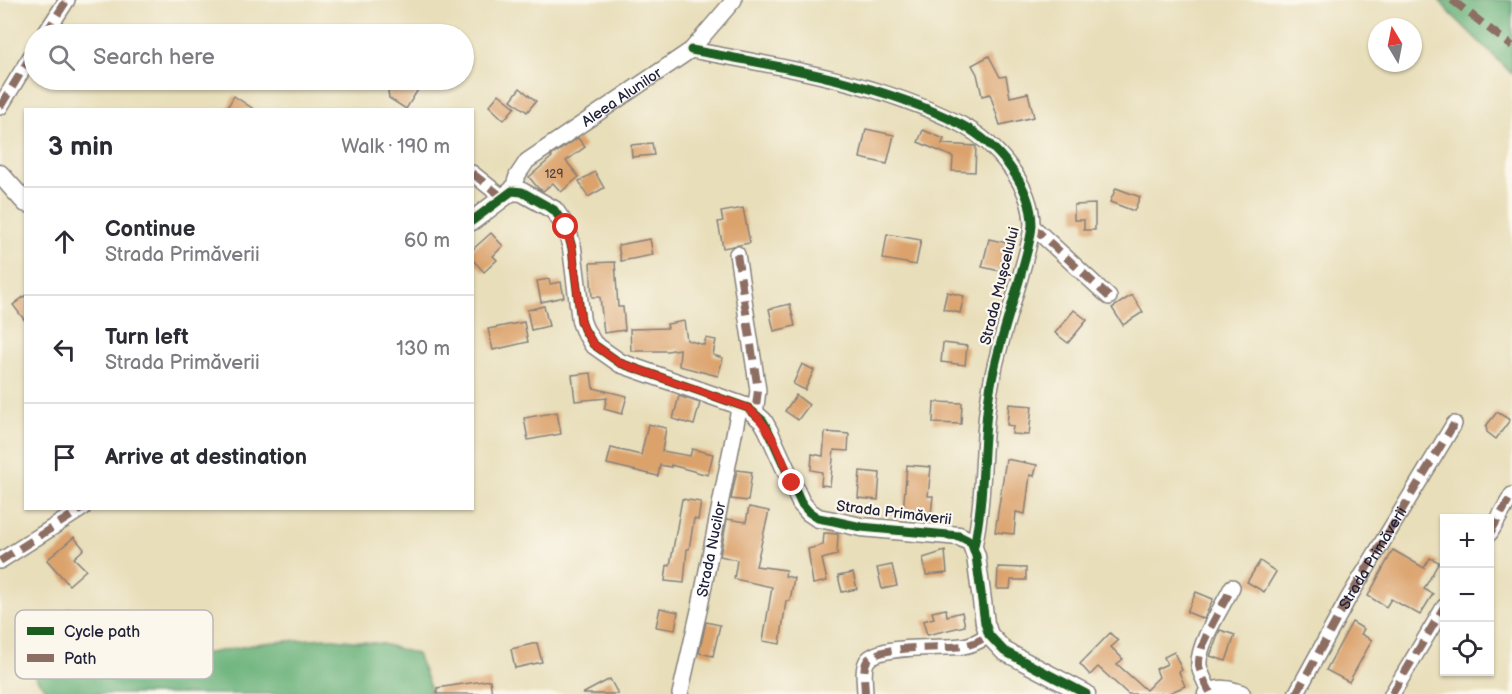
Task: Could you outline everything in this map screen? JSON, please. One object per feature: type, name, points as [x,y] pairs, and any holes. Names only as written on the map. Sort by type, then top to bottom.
[{"type":"street","points":[[51,24],[67,0]]},
{"type":"street","name":"Aleea Alunilor","points":[[507,194],[527,161],[691,50],[734,0]]},
{"type":"street","name":"Strada Mușcelului","points":[[691,50],[801,70],[908,103],[963,126],[997,152],[1014,173],[1027,196],[1032,226],[988,400],[980,509],[974,546]]},
{"type":"street","points":[[0,107],[24,67]]},
{"type":"street","points":[[0,174],[24,201]]},
{"type":"street","points":[[474,174],[507,194]]},
{"type":"street","points":[[474,219],[507,194],[522,192],[554,210],[566,227],[572,248],[581,321],[593,344],[620,363],[748,409]]},
{"type":"street","points":[[1032,226],[1109,297]]},
{"type":"street","name":"Strada Nucilor","points":[[680,694],[748,409],[758,390],[737,254]]},
{"type":"street","name":"Strada Primăverii","points":[[748,409],[768,430],[801,503],[818,518],[861,527],[959,536],[966,538],[974,546]]},
{"type":"street","name":"Strada Primăverii","points":[[1296,694],[1348,599],[1454,424]]},
{"type":"street","points":[[1494,526],[1512,495]]},
{"type":"street","points":[[0,561],[79,510]]},
{"type":"street","points":[[974,546],[985,623],[989,635],[1004,651],[1086,694]]},
{"type":"street","points":[[1233,587],[1207,637],[1200,656],[1200,666],[1209,693],[1225,689],[1241,694]]},
{"type":"street","points":[[1392,694],[1440,614]]},
{"type":"street","points":[[866,694],[865,666],[867,660],[875,653],[963,646],[978,642],[989,635]]},
{"type":"green space","points":[[1439,0],[1512,0],[1512,74],[1449,12]]},
{"type":"green space","points":[[325,638],[383,644],[417,654],[430,687],[429,694],[49,694],[37,679],[213,679],[213,652],[263,643]]},
{"type":"building","points":[[989,56],[1000,77],[1006,76],[1010,97],[1028,93],[1034,117],[1000,125],[990,94],[982,96],[977,74],[972,65]]},
{"type":"building","points":[[520,88],[536,101],[527,112],[511,100]]},
{"type":"building","points":[[388,90],[418,90],[407,108],[389,98]]},
{"type":"building","points":[[499,94],[515,107],[504,120],[489,106]]},
{"type":"building","points":[[234,96],[252,108],[227,108]]},
{"type":"building","points":[[866,129],[894,135],[887,164],[860,158]]},
{"type":"building","points":[[923,130],[944,139],[942,144],[976,146],[975,172],[952,171],[953,157],[918,142]]},
{"type":"building","points":[[578,138],[585,147],[566,161],[579,177],[561,192],[553,183],[543,191],[538,188],[529,177],[551,156]]},
{"type":"building","points":[[652,143],[654,155],[632,157],[631,145]]},
{"type":"building","points":[[595,172],[604,188],[588,197],[579,181]]},
{"type":"building","points":[[1116,188],[1140,197],[1134,211],[1110,202]]},
{"type":"building","points":[[1095,204],[1095,230],[1084,230],[1084,220],[1074,220],[1074,205]]},
{"type":"building","points":[[743,208],[750,243],[723,248],[718,222],[723,221],[721,212]]},
{"type":"building","points":[[491,233],[503,246],[493,256],[497,260],[484,272],[474,261],[474,248]]},
{"type":"building","points":[[887,234],[921,240],[916,265],[883,259]]},
{"type":"building","points":[[650,239],[653,255],[621,261],[618,245]]},
{"type":"building","points":[[989,239],[1007,243],[1000,271],[982,267]]},
{"type":"building","points":[[615,262],[618,307],[623,307],[625,330],[604,333],[600,297],[592,297],[590,263]]},
{"type":"building","points":[[549,279],[550,284],[561,282],[564,297],[541,302],[537,281]]},
{"type":"building","points":[[947,292],[964,296],[960,313],[943,309]]},
{"type":"building","points":[[1132,295],[1143,312],[1123,325],[1112,308]]},
{"type":"building","points":[[24,297],[24,319],[13,305]]},
{"type":"building","points":[[790,304],[795,326],[774,331],[769,309]]},
{"type":"building","points":[[544,306],[549,326],[531,330],[527,310]]},
{"type":"building","points":[[1074,310],[1087,320],[1068,343],[1055,333]]},
{"type":"building","points":[[684,321],[687,340],[704,345],[706,338],[716,340],[713,355],[723,358],[718,376],[679,366],[680,349],[631,351],[630,329],[668,328],[667,324]]},
{"type":"building","points":[[524,322],[528,342],[493,350],[488,329]]},
{"type":"building","points":[[943,343],[967,346],[965,365],[941,362]]},
{"type":"building","points":[[802,364],[814,370],[805,390],[793,384]]},
{"type":"building","points":[[591,373],[593,388],[627,396],[622,414],[604,409],[607,398],[575,401],[572,375]]},
{"type":"building","points":[[796,395],[809,405],[798,420],[785,411]]},
{"type":"building","points":[[679,396],[700,403],[694,425],[673,419]]},
{"type":"building","points":[[934,402],[962,403],[961,424],[933,423]]},
{"type":"building","points":[[1009,404],[1032,406],[1029,435],[1012,434],[1013,426],[1007,425]]},
{"type":"building","points":[[557,412],[561,434],[528,440],[524,418]]},
{"type":"building","points":[[1497,412],[1510,420],[1496,439],[1487,432],[1486,426]]},
{"type":"building","points":[[648,424],[666,428],[662,451],[690,456],[692,449],[713,454],[708,475],[671,465],[671,467],[660,465],[658,476],[607,464],[611,448],[641,455]]},
{"type":"building","points":[[825,432],[849,434],[848,451],[834,450],[830,486],[821,485],[822,472],[811,470],[812,454],[823,456]]},
{"type":"building","points":[[1006,459],[1037,465],[1034,476],[1030,475],[1025,514],[1016,512],[1014,534],[995,532]]},
{"type":"building","points":[[907,465],[931,467],[928,496],[933,496],[931,514],[903,512]]},
{"type":"building","points":[[737,470],[752,472],[748,501],[731,499]]},
{"type":"building","points":[[860,471],[880,473],[878,500],[858,498]]},
{"type":"building","points":[[682,499],[701,502],[698,520],[694,519],[689,549],[687,549],[684,583],[665,581],[667,565],[670,566]]},
{"type":"building","points":[[749,507],[769,511],[756,566],[786,570],[785,576],[794,578],[790,601],[786,601],[780,644],[763,641],[772,587],[734,579],[737,560],[720,556],[727,519],[746,522]]},
{"type":"building","points":[[824,533],[838,534],[837,555],[822,559],[827,581],[813,584],[808,549],[823,545]]},
{"type":"building","points":[[74,537],[84,549],[74,558],[86,570],[69,585],[47,560]]},
{"type":"building","points":[[1393,550],[1424,568],[1430,558],[1439,562],[1424,589],[1433,594],[1420,615],[1391,599],[1386,607],[1368,596]]},
{"type":"building","points":[[945,551],[947,573],[926,575],[923,558]]},
{"type":"building","points":[[1260,561],[1276,572],[1264,592],[1247,582]]},
{"type":"building","points":[[892,565],[897,586],[882,589],[877,568]]},
{"type":"building","points":[[998,567],[1026,568],[1026,580],[1011,580],[1010,589],[997,589]]},
{"type":"building","points":[[853,573],[857,589],[842,592],[838,576]]},
{"type":"building","points":[[1196,592],[1213,599],[1204,619],[1187,612]]},
{"type":"building","points":[[660,608],[678,612],[675,630],[656,627]]},
{"type":"building","points":[[946,609],[947,616],[962,612],[965,626],[927,635],[923,621],[934,618],[932,612]]},
{"type":"building","points":[[706,622],[720,625],[713,656],[699,653]]},
{"type":"building","points":[[1352,622],[1364,629],[1361,634],[1372,640],[1349,682],[1326,670]]},
{"type":"building","points":[[1220,630],[1235,635],[1226,661],[1210,656]]},
{"type":"building","points":[[1110,633],[1118,641],[1111,647],[1123,659],[1117,664],[1146,690],[1159,677],[1156,669],[1167,664],[1164,657],[1174,652],[1182,670],[1179,672],[1185,686],[1167,694],[1128,694],[1098,667],[1090,675],[1080,664]]},
{"type":"building","points":[[537,643],[542,662],[515,668],[511,649]]},
{"type":"building","points":[[610,679],[618,694],[582,694]]},
{"type":"building","points":[[490,680],[492,694],[437,694],[437,688]]},
{"type":"marked path","points":[[51,24],[67,0]]},
{"type":"marked path","points":[[1452,0],[1512,46]]},
{"type":"marked path","points":[[0,107],[24,67]]},
{"type":"marked path","points":[[474,175],[502,197]]},
{"type":"marked path","points":[[1032,226],[1109,297]]},
{"type":"marked path","points":[[737,254],[758,390],[755,414]]},
{"type":"marked path","points":[[1296,694],[1348,599],[1454,424]]},
{"type":"marked path","points":[[1494,526],[1512,495]]},
{"type":"marked path","points":[[0,561],[80,510]]},
{"type":"marked path","points":[[1210,692],[1199,666],[1199,657],[1211,625],[1232,587]]},
{"type":"marked path","points":[[1392,694],[1440,614]]},
{"type":"marked path","points":[[865,694],[865,668],[867,661],[873,656],[911,648],[966,645],[989,635]]},
{"type":"cycle path","points":[[691,50],[830,78],[931,110],[975,133],[999,154],[1019,181],[1026,195],[1032,225],[990,392],[981,502],[974,546]]},
{"type":"cycle path","points":[[474,220],[512,191],[522,192],[554,210],[566,227],[572,248],[581,321],[593,344],[620,363],[748,408],[763,421],[801,503],[818,518],[861,527],[959,536],[971,542],[976,556],[985,623],[989,635],[1004,651],[1086,694]]},
{"type":"route","points":[[566,227],[572,248],[581,321],[593,344],[620,363],[748,408],[763,421],[792,483]]}]
